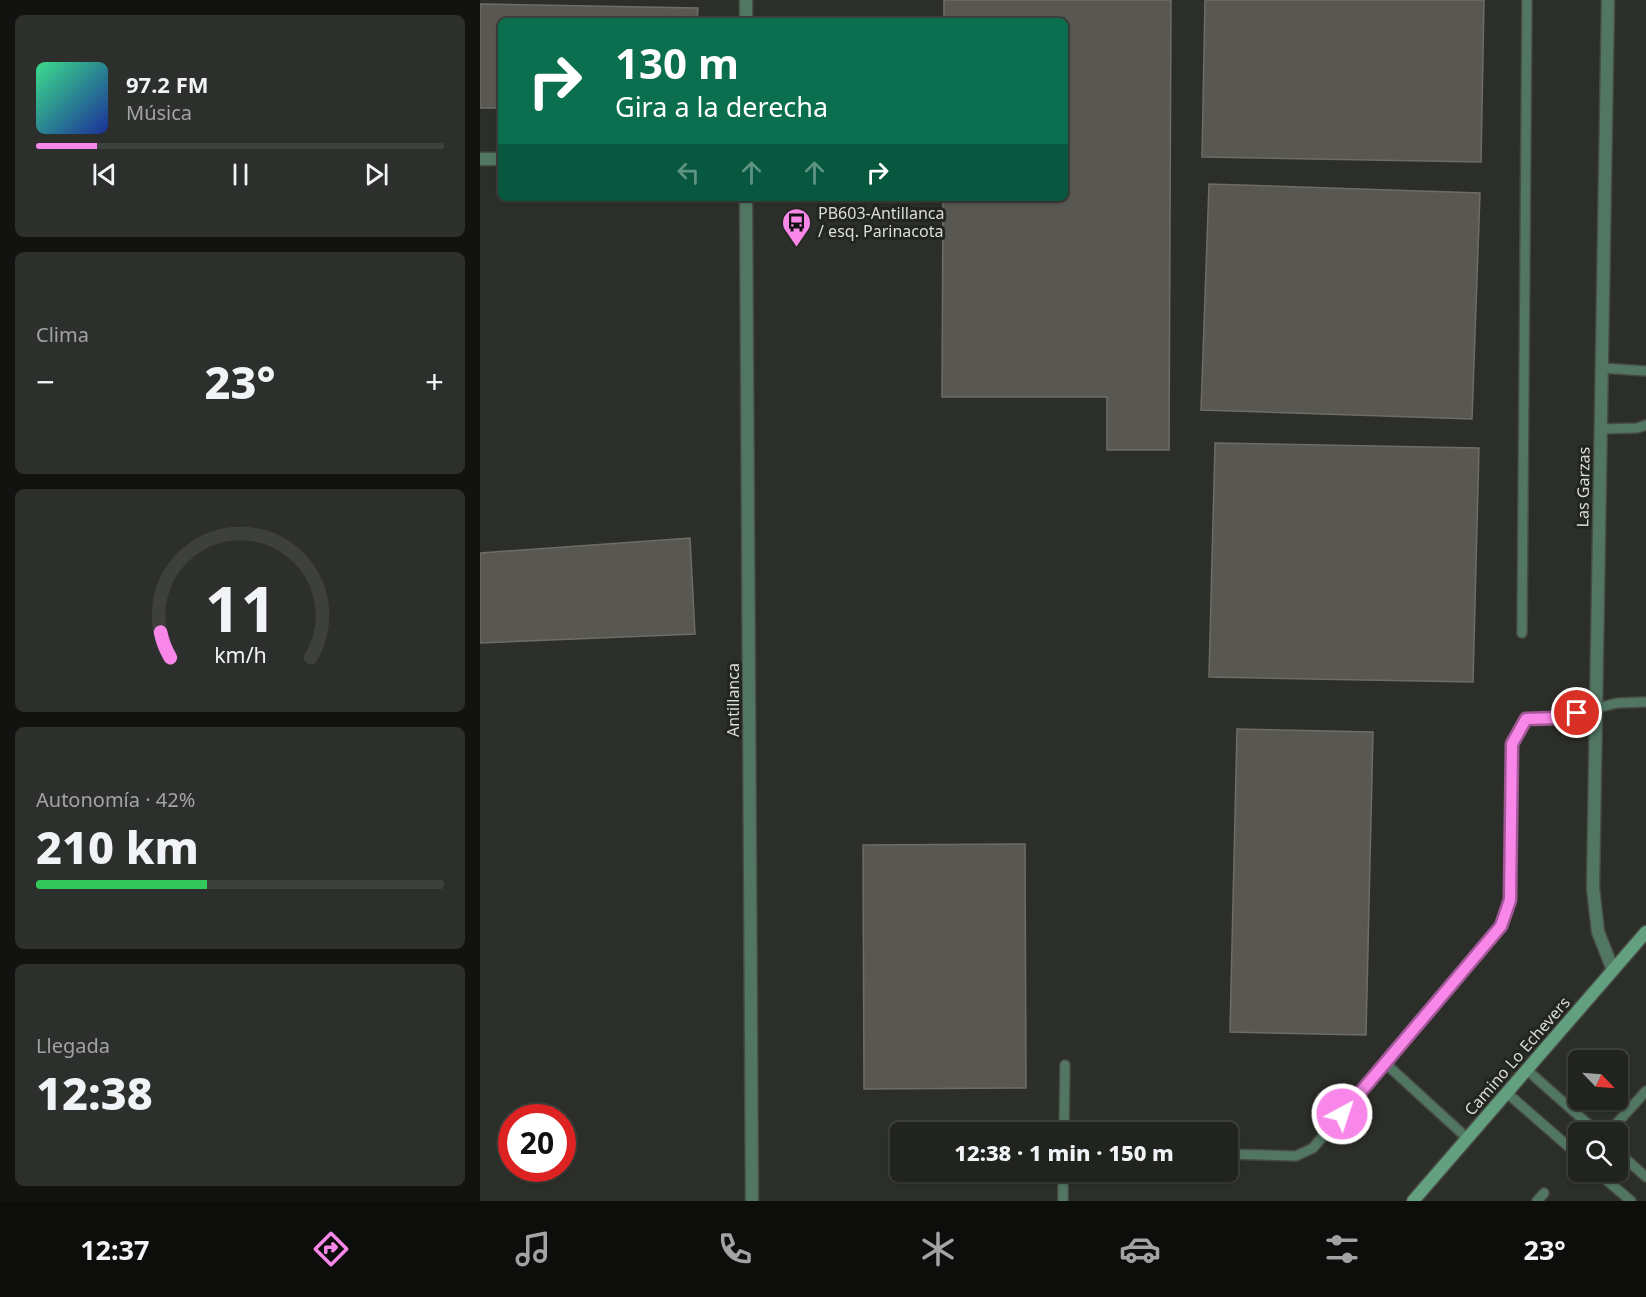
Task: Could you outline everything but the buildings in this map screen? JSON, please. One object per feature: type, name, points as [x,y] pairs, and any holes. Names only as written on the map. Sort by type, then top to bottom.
[{"type":"main road","name":"Camino Lo Echevers","points":[[1413,1201],[1646,932]]},
{"type":"street","points":[[746,0],[746,18]]},
{"type":"street","name":"Las Garzas","points":[[1608,0],[1594,910],[1598,932],[1613,970]]},
{"type":"street","points":[[480,159],[498,159]]},
{"type":"street","name":"Antillanca","points":[[746,201],[752,1201]]},
{"type":"lane","points":[[1522,633],[1527,0]]},
{"type":"lane","points":[[1602,368],[1646,371]]},
{"type":"lane","points":[[1601,429],[1646,425]]},
{"type":"lane","points":[[1238,1155],[1282,1157],[1305,1154],[1314,1148],[1501,926],[1508,912],[1510,900],[1512,744],[1521,724],[1526,719],[1558,718],[1617,703],[1646,702]]},
{"type":"lane","points":[[1385,1063],[1467,1138]]},
{"type":"lane","points":[[1064,1122],[1065,1065]]},
{"type":"lane","points":[[1527,1070],[1586,1122]]},
{"type":"lane","points":[[1618,1122],[1646,1091]]},
{"type":"lane","points":[[1507,1093],[1568,1146]]},
{"type":"lane","points":[[1628,1161],[1646,1177]]},
{"type":"lane","points":[[1063,1182],[1063,1201]]},
{"type":"lane","points":[[1609,1182],[1631,1201]]},
{"type":"place","name":"PB603-Antillanca / esq. Parinacota","points":[[797,248]]},
{"type":"route","points":[[1342,1114],[1501,926],[1508,912],[1512,744],[1521,724],[1526,719],[1558,718],[1577,713]]}]
